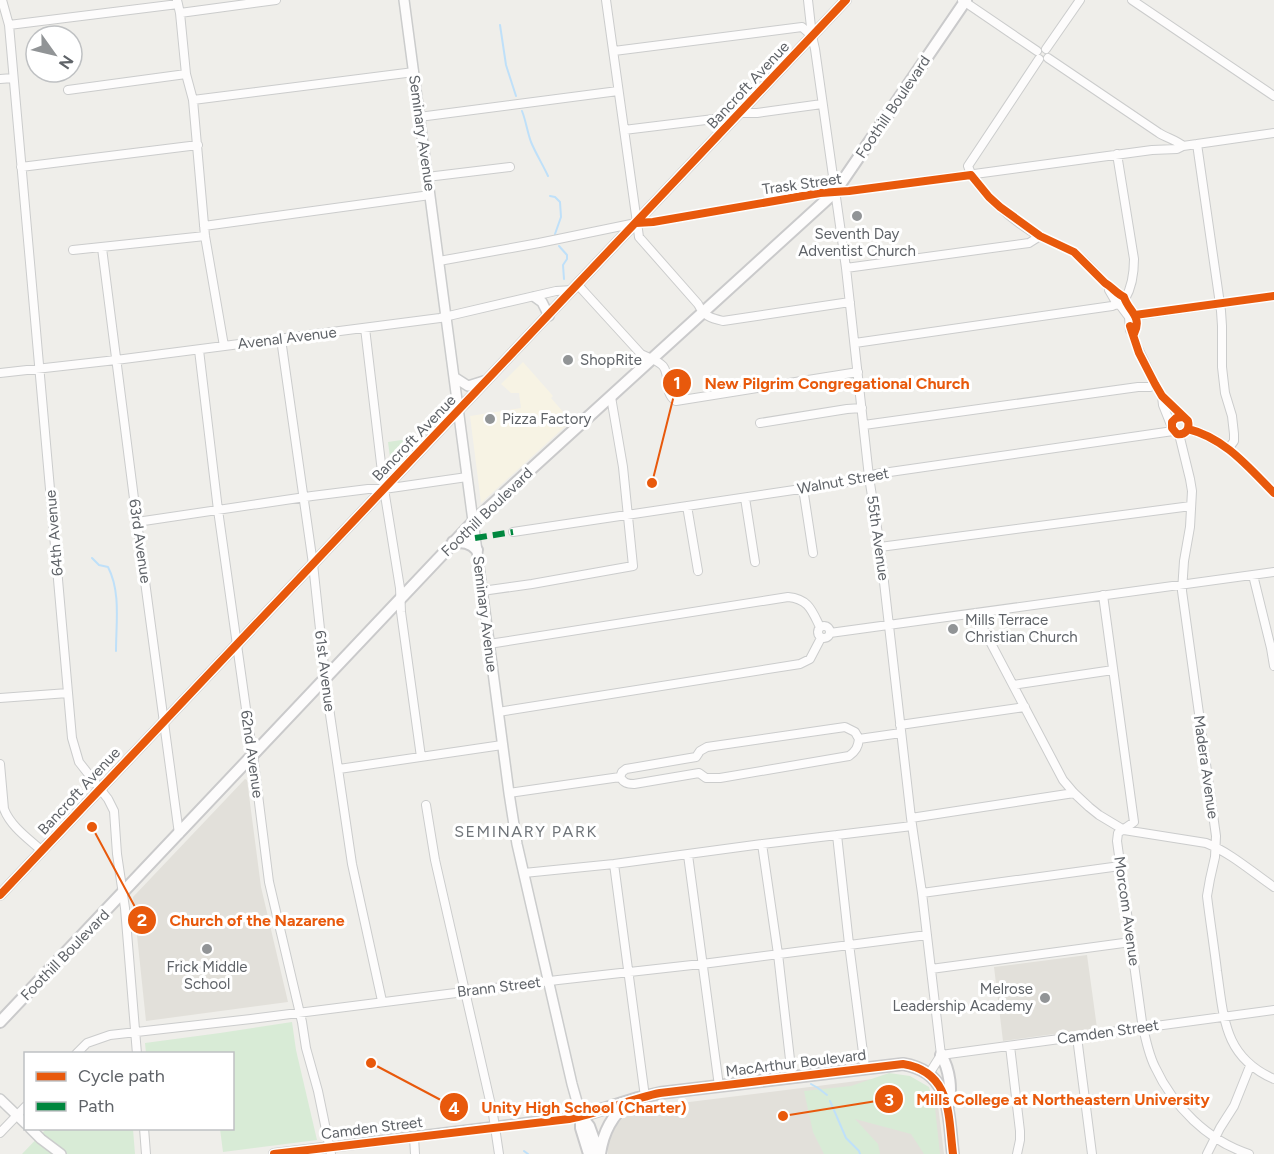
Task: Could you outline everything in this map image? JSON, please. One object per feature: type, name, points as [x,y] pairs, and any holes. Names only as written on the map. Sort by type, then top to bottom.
[{"type":"main road","name":"Foothill Boulevard","points":[[0,1022],[473,522],[836,192],[964,1]]},
{"type":"main road","points":[[453,542],[468,543],[477,550]]},
{"type":"main road","points":[[941,1055],[947,1066],[951,1090],[947,1109]]},
{"type":"main road","name":"MacArthur Boulevard","points":[[581,1116],[660,1093],[866,1068],[903,1064],[920,1068],[929,1074]]},
{"type":"main road","points":[[929,1074],[941,1087],[947,1109],[953,1154]]},
{"type":"main road","points":[[600,1154],[608,1124],[631,1101]]},
{"type":"main road","points":[[581,1116],[581,1128],[589,1154]]},
{"type":"main road","points":[[581,1116],[589,1126],[600,1154]]},
{"type":"street","name":"64th Avenue","points":[[2,0],[9,25],[72,738],[75,753],[83,769],[108,799],[114,811],[137,1052]]},
{"type":"street","points":[[180,13],[276,0]]},
{"type":"street","name":"Seminary Avenue","points":[[404,0],[509,794],[517,844],[581,1116]]},
{"type":"street","points":[[606,0],[639,237],[698,304],[702,313],[712,318],[723,321],[849,302]]},
{"type":"street","name":"55th Avenue","points":[[808,0],[846,268],[869,477],[880,548],[941,1055]]},
{"type":"street","name":"Bancroft Avenue","points":[[0,895],[846,0]]},
{"type":"street","points":[[1080,0],[1046,49],[1049,52],[1041,56],[968,166],[971,174],[1000,207],[1040,236],[1074,252],[1121,300],[1132,316],[1130,330],[1134,334],[1139,353],[1155,384],[1162,396],[1188,422],[1188,429],[1183,434],[1174,430],[1174,420],[1182,417]]},
{"type":"street","points":[[1132,0],[1274,96]]},
{"type":"street","points":[[964,1],[1041,56],[1165,137],[1183,146]]},
{"type":"street","points":[[9,25],[178,2],[186,74],[193,100],[205,236],[224,346]]},
{"type":"street","points":[[614,51],[802,27],[812,36]]},
{"type":"street","points":[[193,100],[414,72]]},
{"type":"street","points":[[68,90],[186,74]]},
{"type":"street","points":[[0,79],[13,78]]},
{"type":"street","points":[[419,117],[618,91]]},
{"type":"street","points":[[624,130],[822,104]]},
{"type":"street","name":"Trask Street","points":[[438,261],[636,223],[819,193],[849,191],[1118,154],[1177,149],[1183,146],[1274,134]]},
{"type":"street","points":[[1162,149],[1165,137]]},
{"type":"street","points":[[1197,144],[1220,303],[1225,393],[1232,416],[1234,434],[1234,441],[1229,448]]},
{"type":"street","points":[[21,167],[198,145]]},
{"type":"street","points":[[855,343],[1112,306],[1121,300],[1130,292],[1134,259],[1118,154]]},
{"type":"street","points":[[428,177],[510,167]]},
{"type":"street","points":[[204,226],[430,195]]},
{"type":"street","points":[[73,250],[205,236]]},
{"type":"street","points":[[846,268],[1029,243],[1040,236]]},
{"type":"street","name":"63rd Avenue","points":[[102,248],[179,834]]},
{"type":"street","points":[[575,288],[641,354],[660,362],[666,371],[669,394],[676,401],[858,372]]},
{"type":"street","name":"Avenal Avenue","points":[[0,373],[199,350],[446,317],[575,288]]},
{"type":"street","points":[[1132,316],[1274,296]]},
{"type":"street","points":[[535,297],[542,302],[549,316]]},
{"type":"street","points":[[365,328],[384,489],[401,598],[421,757]]},
{"type":"street","name":"61st Avenue","points":[[281,339],[313,564],[325,678],[352,864],[382,1001]]},
{"type":"street","name":"62nd Avenue","points":[[199,350],[218,510],[254,755],[269,882],[330,1150]]},
{"type":"street","points":[[454,377],[468,386],[489,379]]},
{"type":"street","points":[[864,425],[1150,387],[1155,384]]},
{"type":"street","name":"Madera Avenue","points":[[1162,396],[1163,405],[1190,478],[1190,527],[1182,584],[1216,836],[1215,857],[1207,897],[1224,1016],[1233,1044],[1250,1066],[1274,1079]]},
{"type":"street","points":[[482,591],[633,566],[623,467],[611,398]]},
{"type":"street","points":[[760,423],[862,408]]},
{"type":"street","points":[[1188,429],[1196,430],[1229,448],[1274,493]]},
{"type":"street","name":"Walnut Street","points":[[513,532],[1174,430]]},
{"type":"street","points":[[137,522],[467,477]]},
{"type":"street","points":[[803,488],[813,553]]},
{"type":"street","points":[[745,498],[755,562]]},
{"type":"street","points":[[687,506],[698,571]]},
{"type":"street","points":[[880,548],[1191,506]]},
{"type":"street","points":[[821,638],[826,638],[830,633],[1274,572]]},
{"type":"street","points":[[1253,575],[1274,666]]},
{"type":"street","name":"Morcom Avenue","points":[[1103,595],[1134,822],[1118,833],[1117,841],[1148,1049],[1155,1068],[1180,1107],[1215,1137],[1249,1154]]},
{"type":"street","points":[[489,644],[788,597],[804,601],[810,606],[820,627],[818,633],[821,638]]},
{"type":"street","points":[[975,613],[1064,780],[1074,793],[1099,815],[1124,830],[1206,843],[1226,852],[1274,887]]},
{"type":"street","points":[[820,627],[826,626],[830,633]]},
{"type":"street","points":[[498,712],[800,664],[810,659],[821,638]]},
{"type":"street","points":[[1013,685],[1113,670]]},
{"type":"street","points":[[0,698],[68,693]]},
{"type":"street","points":[[859,739],[901,729],[1025,708]]},
{"type":"street","points":[[620,777],[622,782],[627,784],[699,773],[706,778],[720,778],[849,756],[855,752],[859,739],[855,732],[845,727],[707,747],[700,750],[696,757],[699,773]]},
{"type":"street","points":[[339,769],[502,745]]},
{"type":"street","points":[[620,777],[626,769],[696,757]]},
{"type":"street","points":[[659,763],[661,778]]},
{"type":"street","points":[[0,764],[4,809],[7,816],[42,851]]},
{"type":"street","points":[[509,794],[620,777]]},
{"type":"street","points":[[524,873],[614,864],[837,835],[1074,793]]},
{"type":"street","points":[[426,806],[435,860],[496,1126],[499,1154]]},
{"type":"street","points":[[837,835],[866,1068]]},
{"type":"street","points":[[762,844],[792,1077]]},
{"type":"street","points":[[688,855],[719,1086]]},
{"type":"street","points":[[614,864],[645,1097]]},
{"type":"street","points":[[922,893],[1120,866]]},
{"type":"street","name":"Brann Street","points":[[77,1052],[87,1043],[110,1035],[927,935]]},
{"type":"street","points":[[931,969],[1131,942]]},
{"type":"street","name":"Camden Street","points":[[941,1055],[1274,1010]]},
{"type":"street","points":[[1077,1036],[1092,1154]]},
{"type":"street","points":[[1010,1046],[1020,1131],[1017,1154]]},
{"type":"street","points":[[929,1074],[941,1055]]},
{"type":"street","points":[[1207,1154],[1234,1106],[1250,1066]]},
{"type":"street","points":[[0,1099],[24,1122]]},
{"type":"street","points":[[0,1133],[24,1108]]},
{"type":"street","name":"Camden Street","points":[[274,1154],[330,1150],[581,1116]]},
{"type":"street","points":[[32,1130],[61,1154]]},
{"type":"street","points":[[144,1130],[146,1154]]},
{"type":"street","points":[[414,1137],[415,1154]]},
{"type":"shaded area","points":[[523,362],[553,396],[551,398],[571,421],[481,503],[470,416],[521,408],[519,393],[511,393],[501,384]]},
{"type":"shaded area","name":"Frick Middle School","points":[[245,779],[247,780],[261,887],[288,1002],[146,1021],[133,897]]},
{"type":"shaded area","name":"Melrose Leadership Academy","points":[[1087,955],[1097,1028],[1003,1041],[994,967]]},
{"type":"shaded area","points":[[881,1078],[925,1088],[938,1105],[944,1154],[608,1154],[612,1130],[622,1119],[657,1106]]},
{"type":"green space","points":[[415,438],[392,465],[391,465],[388,442]]},
{"type":"green space","points":[[292,1022],[296,1050],[317,1140],[223,1152],[220,1130],[234,1130],[234,1052],[146,1052],[145,1043]]},
{"type":"green space","points":[[889,1073],[910,1076],[929,1087],[935,1108],[940,1154],[924,1154],[911,1134],[855,1119],[878,1144],[880,1154],[824,1154],[813,1132],[804,1091],[851,1086]]},
{"type":"green space","points":[[45,1130],[133,1130],[135,1154],[22,1154]]},
{"type":"waterway","points":[[500,25],[506,65],[516,96]]},
{"type":"waterway","points":[[522,111],[531,142],[548,176]]},
{"type":"waterway","points":[[550,196],[560,202],[561,217],[555,234]]},
{"type":"waterway","points":[[559,246],[567,255],[563,265],[564,279]]},
{"type":"waterway","points":[[92,558],[99,565],[108,567],[115,587],[116,651]]},
{"type":"waterway","points":[[811,1084],[827,1095]]},
{"type":"waterway","points":[[830,1101],[846,1138],[860,1154]]},
{"type":"waterway","points":[[524,1151],[528,1154]]},
{"type":"marked path","points":[[475,538],[513,532]]},
{"type":"cycle path","points":[[0,895],[846,0]]},
{"type":"cycle path","points":[[636,223],[820,193],[971,175],[1000,207],[1040,236],[1074,252],[1105,283],[1124,297],[1136,318],[1134,334]]},
{"type":"cycle path","points":[[1135,315],[1274,296]]},
{"type":"cycle path","points":[[1130,326],[1139,353],[1162,396],[1188,421],[1186,431],[1177,434],[1172,428],[1172,422],[1182,417]]},
{"type":"cycle path","points":[[1188,429],[1214,439],[1236,455],[1274,493]]},
{"type":"cycle path","points":[[274,1154],[569,1119],[660,1093],[903,1064],[931,1076],[939,1086],[948,1110],[953,1154]]},
{"type":"place","name":"Seventh Day Adventist Church","points":[[857,216]]},
{"type":"place","name":"ShopRite","points":[[568,360]]},
{"type":"place","name":"Pizza Factory","points":[[490,419]]},
{"type":"place","name":"New Pilgrim Congregational Church","points":[[652,483]]},
{"type":"place","name":"Mills Terrace Christian Church","points":[[953,629]]},
{"type":"place","name":"Church of the Nazarene","points":[[92,827]]},
{"type":"place","name":"Frick Middle School","points":[[207,949]]},
{"type":"place","name":"Melrose Leadership Academy","points":[[1045,998]]},
{"type":"place","name":"Unity High School (Charter)","points":[[371,1063]]},
{"type":"place","name":"Mills College at Northeastern University","points":[[783,1116]]},
{"type":"district","name":"SEMINARY PARK","points":[[526,831]]}]
